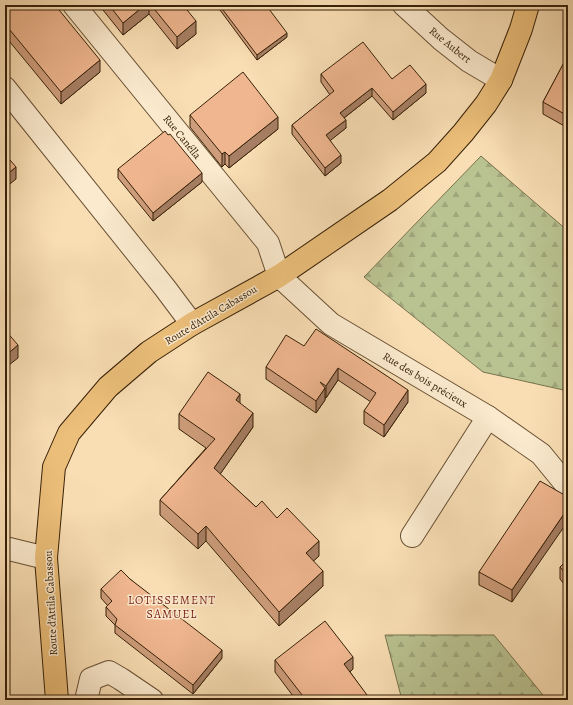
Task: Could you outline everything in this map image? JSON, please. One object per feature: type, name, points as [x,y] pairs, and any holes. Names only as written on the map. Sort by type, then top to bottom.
[{"type":"main road","name":"Route d'Attila Cabassou","points":[[57,700],[46,558],[54,467],[69,433],[108,387],[149,352],[192,324],[279,276],[390,200],[437,162],[486,104],[501,80],[521,29],[528,5]]},
{"type":"street","name":"Rue Canélla","points":[[74,5],[268,243],[279,276]]},
{"type":"street","name":"Rue Aubert","points":[[404,5],[441,39],[469,61],[501,80]]},
{"type":"street","points":[[5,88],[192,324]]},
{"type":"street","name":"Rue des bois précieux","points":[[279,276],[331,324],[488,417],[541,454],[568,487]]},
{"type":"street","points":[[412,536],[488,417]]},
{"type":"street","points":[[5,548],[46,558]]},
{"type":"street","points":[[87,700],[91,679],[109,672],[152,700]]},
{"type":"green space","points":[[481,156],[568,231],[568,391],[483,372],[364,277]]},
{"type":"green space","points":[[385,635],[494,635],[547,700],[402,700]]},
{"type":"building","points":[[5,5],[55,5],[100,60],[61,92],[5,24]]},
{"type":"building","points":[[109,5],[145,5],[123,23]]},
{"type":"building","points":[[151,5],[183,5],[196,21],[177,37]]},
{"type":"building","points":[[220,5],[266,5],[287,33],[257,55]]},
{"type":"building","points":[[363,42],[392,79],[410,65],[426,84],[393,112],[372,88],[340,113],[346,120],[326,135],[341,155],[325,168],[292,125],[334,91],[321,74]]},
{"type":"building","points":[[568,55],[568,116],[543,102]]},
{"type":"building","points":[[243,72],[278,117],[229,156],[225,152],[222,154],[190,115]]},
{"type":"building","points":[[165,131],[168,135],[170,134],[202,173],[153,213],[118,169]]},
{"type":"building","points":[[5,154],[16,167],[5,176]]},
{"type":"building","points":[[316,329],[408,390],[384,425],[364,411],[376,393],[338,368],[326,386],[320,382],[325,388],[316,401],[266,367],[286,335],[304,346]]},
{"type":"building","points":[[5,330],[18,345],[5,356]]},
{"type":"building","points":[[208,372],[240,394],[236,400],[253,413],[214,468],[256,507],[262,501],[277,518],[287,508],[319,541],[306,553],[323,571],[279,612],[206,526],[198,534],[160,500],[215,439],[179,414]]},
{"type":"building","points":[[540,481],[568,497],[568,508],[512,590],[479,572]]},
{"type":"building","points":[[568,560],[568,576],[560,567]]},
{"type":"building","points":[[121,570],[130,579],[222,650],[193,685],[115,625],[117,619],[106,607],[112,601],[101,589]]},
{"type":"building","points":[[325,621],[353,657],[344,664],[370,699],[306,700],[275,660]]},
{"type":"district","name":"LOTISSEMENT SAMUEL","points":[[172,607]]}]
